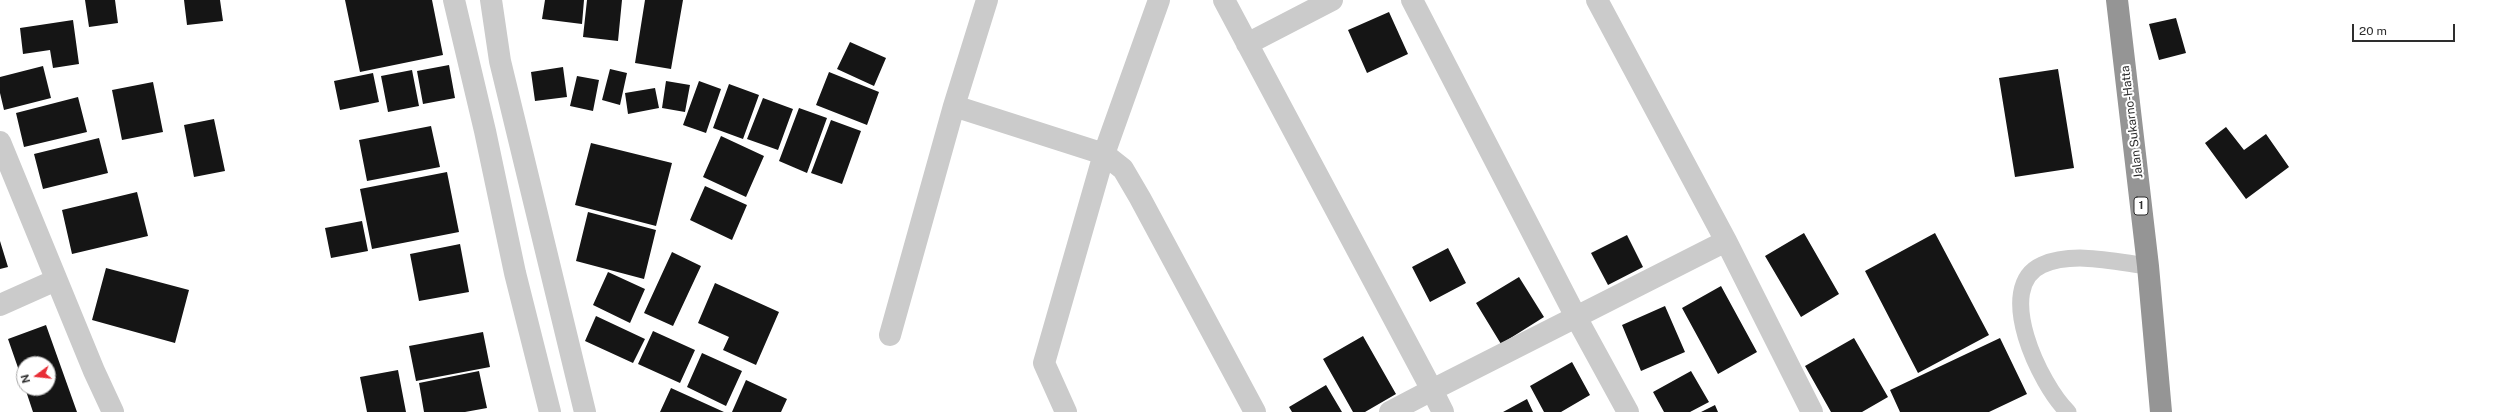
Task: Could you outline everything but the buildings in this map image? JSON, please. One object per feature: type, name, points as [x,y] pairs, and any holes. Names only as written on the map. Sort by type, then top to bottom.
[{"type":"highway","name":"Jalan Sukarno-Hatta","points":[[2117,0],[2148,266],[2161,412]]},
{"type":"street","points":[[454,0],[486,131],[515,273],[550,412]]},
{"type":"street","points":[[491,0],[500,61],[586,412]]},
{"type":"street","points":[[890,335],[954,106],[987,0]]},
{"type":"street","points":[[1066,412],[1044,363],[1104,154],[1159,0]]},
{"type":"street","points":[[1224,0],[1443,412]]},
{"type":"street","points":[[1247,44],[1332,0]]},
{"type":"street","points":[[1412,0],[1576,316],[1628,412]]},
{"type":"street","points":[[1597,0],[1726,241],[1812,412]]},
{"type":"street","points":[[954,106],[1104,154],[1123,169],[1143,203],[1255,412]]},
{"type":"street","points":[[0,142],[56,280],[113,412]]},
{"type":"street","points":[[1390,412],[1726,241]]},
{"type":"street","points":[[0,305],[56,280]]},
{"type":"lane","points":[[2068,412],[2058,403],[2041,377],[2030,352],[2023,320],[2021,289],[2030,272],[2058,259],[2092,259],[2148,266]]}]
